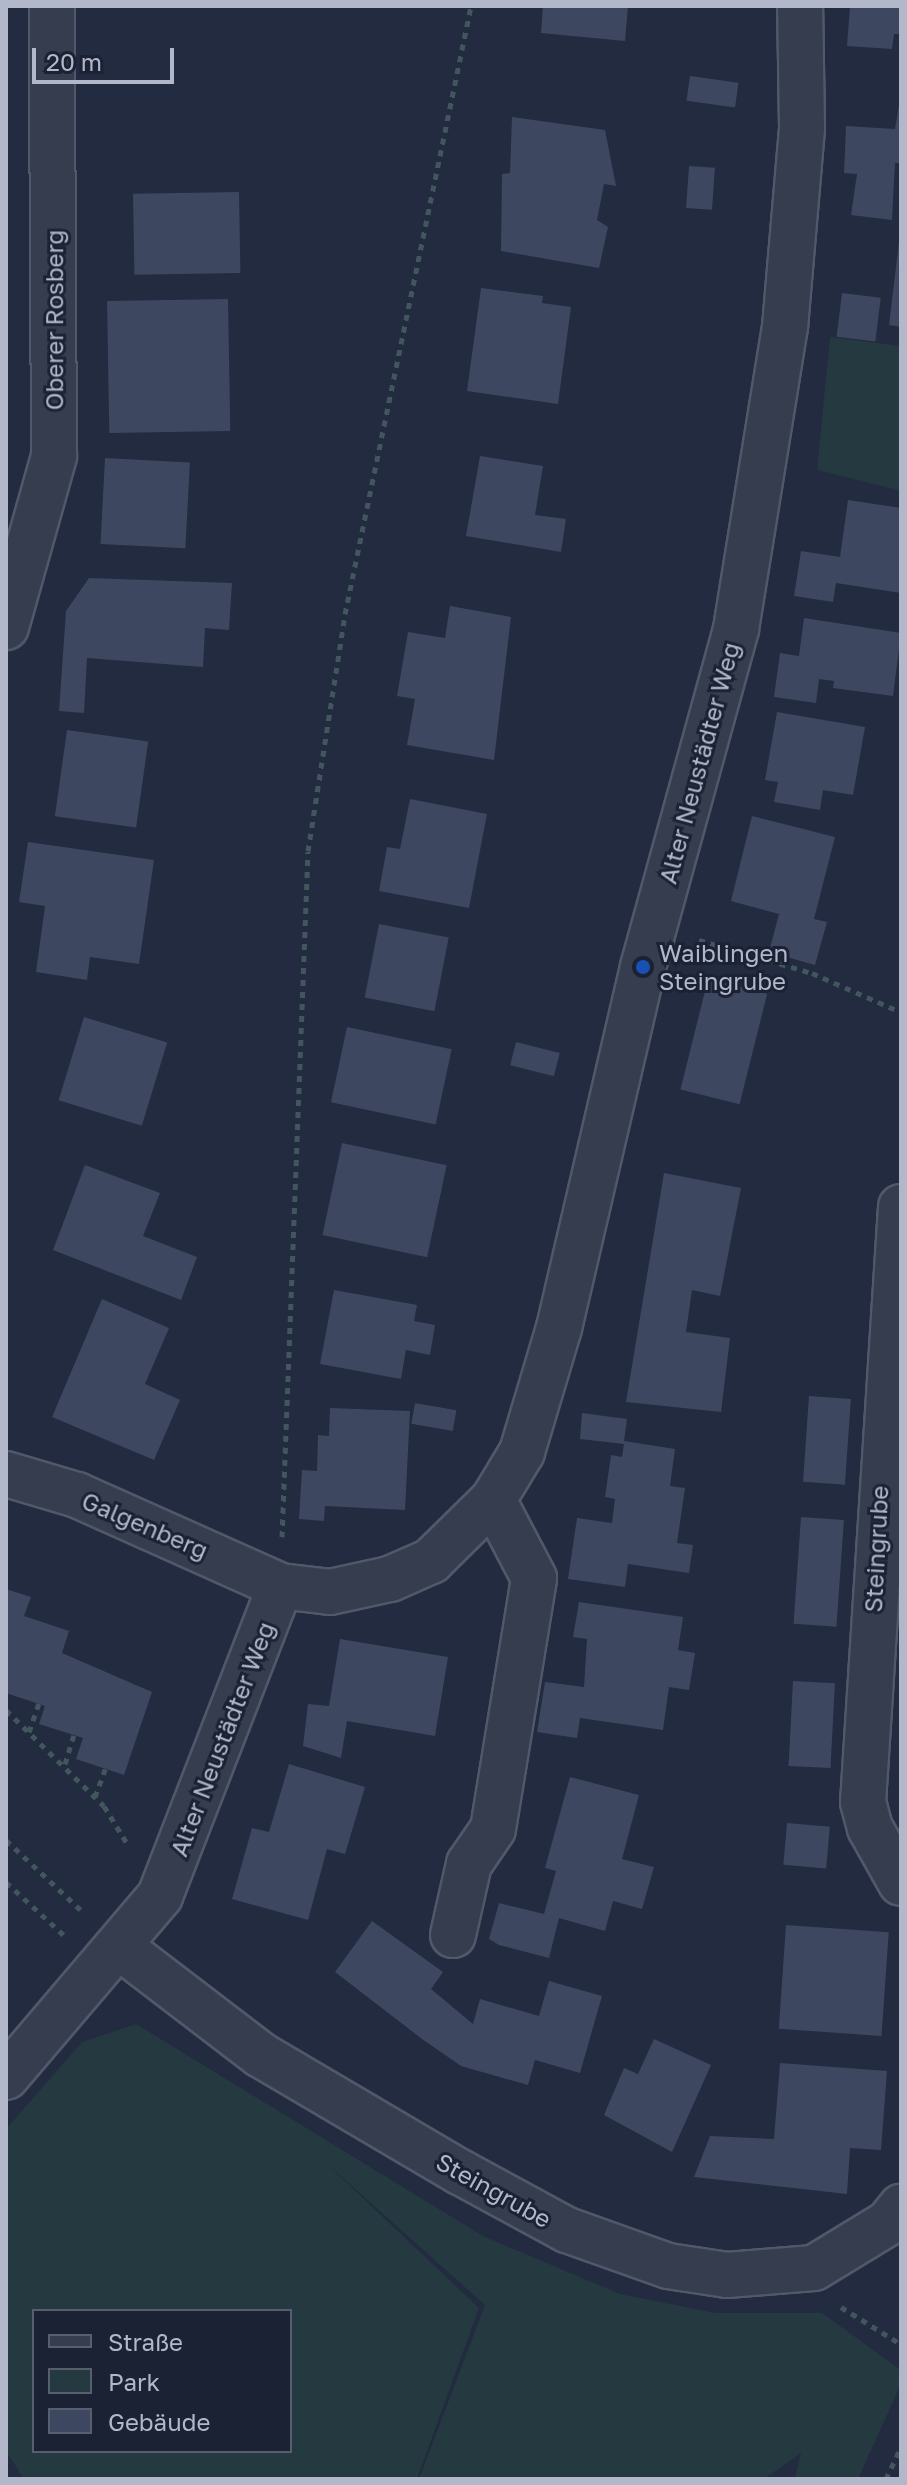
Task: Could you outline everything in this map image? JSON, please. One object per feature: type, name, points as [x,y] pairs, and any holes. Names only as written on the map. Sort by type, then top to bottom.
[{"type":"street","name":"Oberer Rosberg","points":[[6,627],[54,456],[52,6]]},
{"type":"street","name":"Alter Neustädter Weg","points":[[6,2077],[160,1896],[280,1586],[330,1592],[390,1579],[431,1561],[493,1500],[522,1452],[547,1374],[643,967],[736,629],[785,327],[802,127],[800,6]]},
{"type":"street","name":"Steingrube","points":[[901,1207],[863,1802],[870,1828],[901,1883]]},
{"type":"street","name":"Galgenberg","points":[[6,1474],[119,1512],[280,1586]]},
{"type":"street","points":[[453,1935],[469,1864],[493,1829],[534,1578],[493,1500]]},
{"type":"street","name":"Steingrube","points":[[110,1958],[261,2055],[460,2172],[567,2230],[668,2266],[727,2275],[814,2268],[888,2223],[901,2207]]},
{"type":"path","points":[[280,1586],[308,851],[345,614],[471,6]]},
{"type":"path","points":[[709,943],[812,973],[901,1012]]},
{"type":"path","points":[[29,1732],[39,1703]]},
{"type":"path","points":[[6,1710],[95,1797],[160,1896]]},
{"type":"path","points":[[65,1765],[74,1735]]},
{"type":"path","points":[[95,1797],[105,1769]]},
{"type":"path","points":[[6,1840],[110,1958]]},
{"type":"path","points":[[6,1882],[110,1958]]},
{"type":"path","points":[[886,2479],[901,2447]]},
{"type":"green space","points":[[830,337],[901,346],[901,491],[817,470]]},
{"type":"green space","points":[[136,2024],[483,2236],[620,2294],[716,2313],[822,2313],[901,2370],[901,2384],[858,2479],[795,2479],[801,2453],[764,2479],[419,2479],[485,2305],[326,2163],[479,2308],[417,2479],[24,2479],[6,2451],[6,2129],[82,2042]]},
{"type":"building","points":[[543,6],[628,6],[625,41],[541,33]]},
{"type":"building","points":[[850,6],[901,6],[901,34],[894,34],[892,49],[847,46]]},
{"type":"building","points":[[690,76],[739,83],[735,108],[687,101]]},
{"type":"building","points":[[901,93],[901,163],[895,163],[892,220],[851,215],[857,174],[844,173],[846,126],[895,129]]},
{"type":"building","points":[[512,117],[605,130],[616,186],[604,184],[597,220],[608,227],[599,268],[501,251],[502,174],[510,173]]},
{"type":"building","points":[[689,166],[715,168],[712,210],[686,208]]},
{"type":"building","points":[[239,192],[240,273],[134,275],[133,194]]},
{"type":"building","points":[[901,242],[901,327],[889,325]]},
{"type":"building","points":[[481,288],[543,296],[542,303],[571,307],[558,404],[467,391]]},
{"type":"building","points":[[842,293],[881,298],[875,341],[837,337]]},
{"type":"building","points":[[228,299],[230,431],[109,433],[107,301]]},
{"type":"building","points":[[480,456],[543,466],[535,515],[566,519],[561,552],[466,536]]},
{"type":"building","points":[[105,458],[190,462],[185,548],[100,544]]},
{"type":"building","points":[[848,500],[901,508],[901,593],[836,583],[833,602],[794,596],[801,551],[840,557]]},
{"type":"building","points":[[89,578],[232,583],[229,630],[205,628],[203,667],[87,658],[84,713],[59,711],[66,611]]},
{"type":"building","points":[[450,606],[511,617],[494,760],[407,745],[415,699],[397,696],[408,632],[445,638]]},
{"type":"building","points":[[804,618],[901,633],[893,696],[833,688],[834,681],[819,679],[816,703],[774,697],[780,653],[799,656]]},
{"type":"building","points":[[777,712],[865,727],[853,795],[823,790],[820,810],[774,802],[778,782],[765,780]]},
{"type":"building","points":[[67,730],[148,741],[136,828],[55,816]]},
{"type":"building","points":[[410,799],[487,814],[469,908],[379,891],[387,847],[400,849]]},
{"type":"building","points":[[752,816],[835,837],[814,919],[827,922],[815,965],[769,952],[779,914],[731,901]]},
{"type":"building","points":[[28,842],[154,860],[139,964],[90,957],[87,980],[36,972],[45,906],[19,902]]},
{"type":"building","points":[[379,924],[449,938],[434,1011],[365,998]]},
{"type":"building","points":[[708,979],[767,994],[740,1104],[680,1090]]},
{"type":"building","points":[[84,1017],[167,1042],[142,1126],[59,1100]]},
{"type":"building","points":[[347,1027],[452,1049],[436,1125],[331,1102]]},
{"type":"building","points":[[516,1042],[560,1053],[554,1076],[510,1065]]},
{"type":"building","points":[[342,1143],[447,1165],[427,1257],[322,1235]]},
{"type":"building","points":[[85,1165],[160,1193],[143,1236],[197,1257],[181,1300],[53,1250]]},
{"type":"building","points":[[664,1173],[741,1188],[720,1296],[692,1290],[686,1332],[730,1338],[721,1412],[626,1402]]},
{"type":"building","points":[[334,1290],[417,1305],[414,1321],[435,1325],[430,1355],[406,1350],[401,1379],[320,1364]]},
{"type":"building","points":[[102,1299],[169,1328],[145,1384],[180,1400],[154,1460],[52,1417]]},
{"type":"building","points":[[809,1396],[851,1399],[845,1485],[803,1482]]},
{"type":"building","points":[[415,1403],[456,1410],[453,1431],[411,1424]]},
{"type":"building","points":[[330,1408],[410,1411],[405,1510],[325,1506],[324,1521],[299,1519],[302,1470],[317,1471],[318,1435],[329,1436]]},
{"type":"building","points":[[582,1413],[627,1419],[624,1441],[675,1449],[670,1486],[685,1488],[677,1543],[693,1545],[689,1573],[628,1564],[625,1587],[568,1579],[577,1518],[612,1523],[615,1499],[605,1497],[611,1455],[622,1457],[624,1444],[580,1439]]},
{"type":"building","points":[[801,1517],[844,1520],[836,1627],[794,1624]]},
{"type":"building","points":[[6,1589],[31,1597],[24,1616],[69,1631],[62,1653],[152,1692],[124,1775],[76,1759],[83,1738],[39,1724],[45,1706],[6,1693]]},
{"type":"building","points":[[579,1602],[683,1617],[678,1650],[695,1653],[689,1690],[669,1687],[663,1730],[580,1718],[577,1738],[537,1732],[545,1682],[584,1687],[587,1639],[573,1637]]},
{"type":"building","points":[[340,1639],[448,1657],[435,1736],[347,1721],[341,1758],[303,1746],[308,1704],[329,1706]]},
{"type":"building","points":[[793,1681],[835,1683],[830,1768],[789,1766]]},
{"type":"building","points":[[289,1764],[365,1787],[345,1854],[327,1849],[308,1920],[232,1899],[252,1828],[269,1832]]},
{"type":"building","points":[[570,1777],[639,1795],[622,1859],[654,1867],[642,1909],[613,1901],[605,1931],[559,1918],[549,1958],[499,1945],[489,1939],[499,1903],[544,1914],[556,1871],[545,1868]]},
{"type":"building","points":[[787,1823],[830,1827],[826,1869],[783,1865]]},
{"type":"building","points":[[372,1921],[443,1972],[431,1989],[473,2024],[480,1999],[539,2016],[549,1981],[602,1996],[580,2073],[535,2060],[528,2085],[461,2066],[422,2039],[335,1972]]},
{"type":"building","points":[[786,1925],[889,1932],[881,2036],[779,2029]]},
{"type":"building","points":[[654,2039],[711,2065],[672,2152],[604,2115],[624,2068],[638,2074]]},
{"type":"building","points":[[780,2063],[887,2071],[881,2150],[850,2148],[847,2194],[694,2177],[710,2136],[774,2139]]},
{"type":"place","name":"Waiblingen Steingrube","points":[[643,967]]}]
